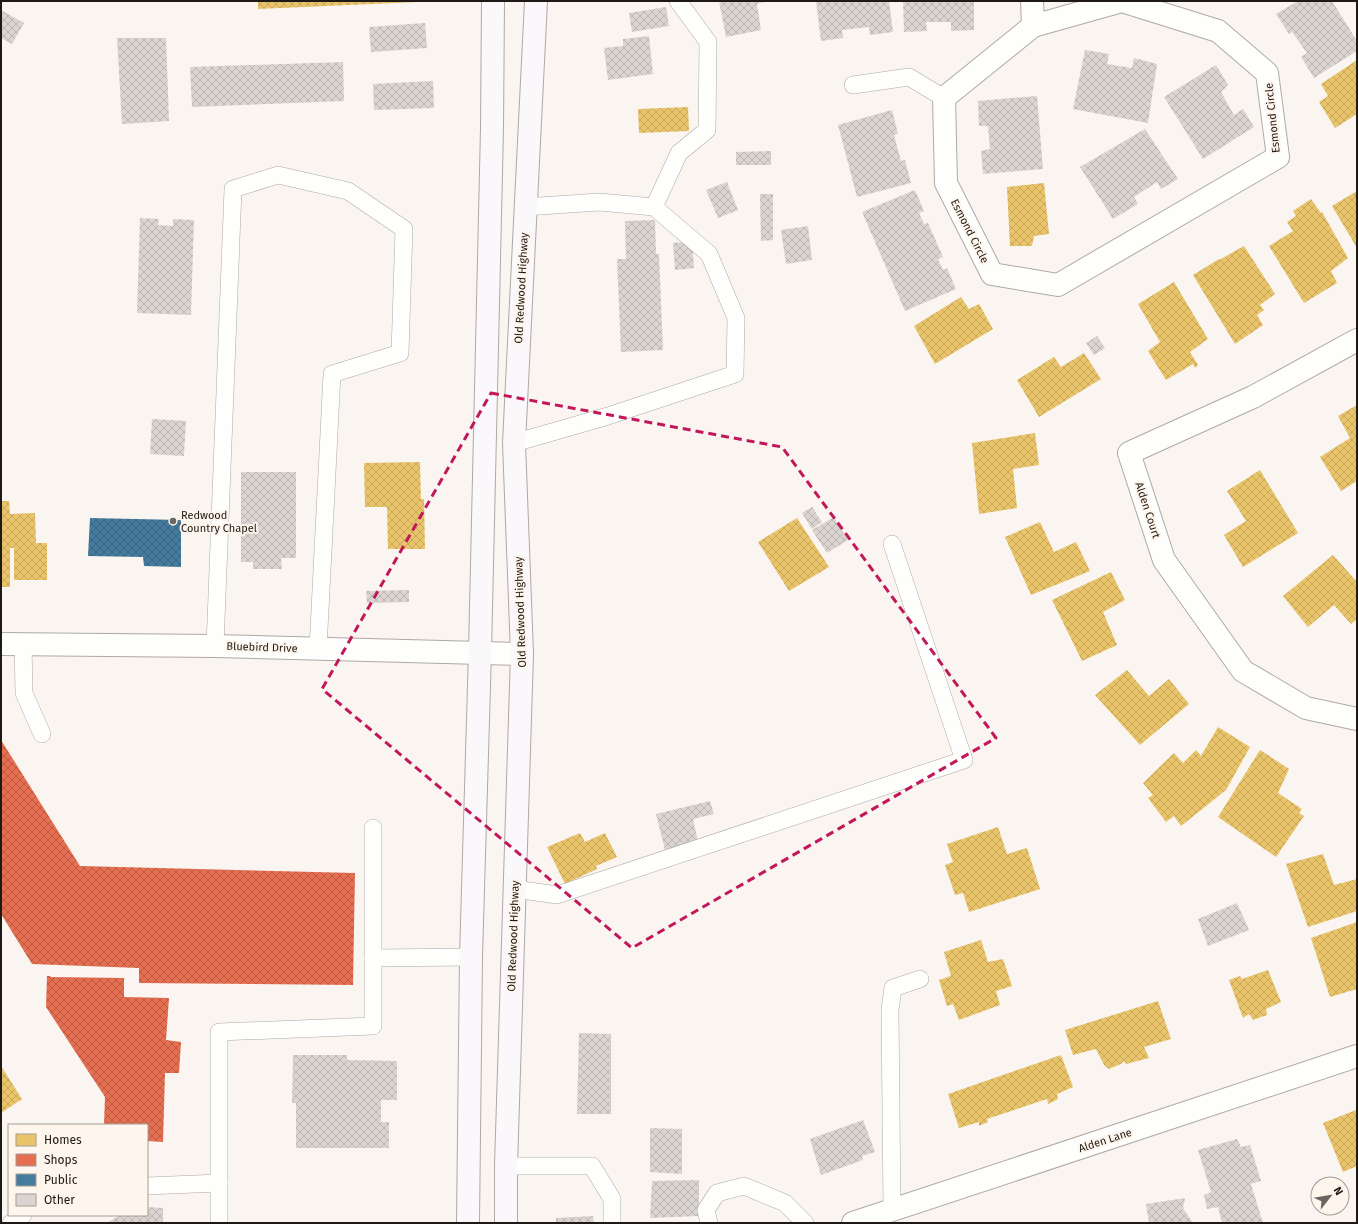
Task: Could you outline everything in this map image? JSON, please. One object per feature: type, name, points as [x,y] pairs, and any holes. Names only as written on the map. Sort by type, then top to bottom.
[{"type":"main road","points":[[468,1223],[471,957],[492,136],[493,1]]},
{"type":"main road","name":"Old Redwood Highway","points":[[506,1223],[506,1166],[522,654],[514,443],[536,1]]},
{"type":"street","points":[[1032,1],[1033,26]]},
{"type":"street","name":"Esmond Circle","points":[[1122,1],[1218,32],[1267,74],[1278,157],[1058,285],[992,274],[946,183],[944,98],[1033,26],[1122,1]]},
{"type":"street","name":"Alden Court","points":[[1357,340],[1252,397],[1129,453],[1164,560],[1243,671],[1306,708],[1357,719]]},
{"type":"street","name":"Bluebird Drive","points":[[1,644],[215,646],[522,654]]},
{"type":"street","name":"Alden Lane","points":[[861,1222],[892,1210],[1357,1056]]},
{"type":"lane","points":[[654,207],[679,153],[707,130],[708,42],[678,1]]},
{"type":"lane","points":[[853,86],[909,77],[944,98]]},
{"type":"lane","points":[[215,646],[233,189],[278,175],[348,191],[404,229],[400,354],[332,374],[318,649]]},
{"type":"lane","points":[[514,443],[608,416],[735,374],[736,318],[709,254],[654,207],[599,202],[525,207]]},
{"type":"lane","points":[[515,889],[557,895],[964,760],[892,544]]},
{"type":"lane","points":[[23,644],[24,693],[42,734]]},
{"type":"lane","points":[[219,1223],[219,1032],[372,1026],[373,828]]},
{"type":"lane","points":[[373,958],[471,957]]},
{"type":"lane","points":[[892,1210],[890,1010],[893,988],[920,979]]},
{"type":"lane","points":[[506,1166],[592,1166],[612,1199],[612,1223]]},
{"type":"lane","points":[[148,1186],[219,1183]]},
{"type":"lane","points":[[709,1223],[706,1210],[717,1193],[744,1186],[785,1203],[805,1223]]},
{"type":"lane","points":[[11,1223],[22,1216]]},
{"type":"highlighted area","points":[[491,393],[782,447],[996,738],[632,948],[322,689]]},
{"type":"building: Homes","points":[[258,1],[418,1],[418,2],[258,9]]},
{"type":"building: Homes","points":[[1357,60],[1357,114],[1335,128],[1319,102],[1328,96],[1321,84]]},
{"type":"building: Homes","points":[[688,107],[689,131],[639,133],[638,109]]},
{"type":"building: Homes","points":[[1044,183],[1049,234],[1034,236],[1032,246],[1010,246],[1007,187]]},
{"type":"building: Homes","points":[[1357,191],[1357,248],[1332,206]]},
{"type":"building: Homes","points":[[1311,199],[1321,213],[1322,212],[1348,258],[1331,271],[1337,283],[1304,303],[1269,246],[1293,231],[1287,222],[1296,216],[1293,211]]},
{"type":"building: Homes","points":[[1244,246],[1275,294],[1260,305],[1264,310],[1257,315],[1263,325],[1235,344],[1193,275]]},
{"type":"building: Homes","points":[[1174,282],[1208,339],[1190,352],[1198,365],[1195,368],[1193,364],[1166,380],[1148,351],[1160,342],[1138,304]]},
{"type":"building: Homes","points":[[961,297],[969,309],[979,304],[993,329],[935,364],[914,326]]},
{"type":"building: Homes","points":[[1084,353],[1101,379],[1039,417],[1017,380],[1054,357],[1061,367]]},
{"type":"building: Homes","points":[[1357,405],[1357,481],[1341,491],[1320,457],[1350,438],[1338,416]]},
{"type":"building: Homes","points":[[1035,433],[1039,465],[1013,469],[1017,508],[979,514],[972,443]]},
{"type":"building: Homes","points":[[420,462],[421,499],[424,499],[425,549],[388,549],[387,507],[365,507],[364,463]]},
{"type":"building: Homes","points":[[1260,470],[1298,533],[1243,567],[1224,535],[1246,521],[1227,491]]},
{"type":"building: Homes","points":[[1,501],[9,501],[10,514],[35,513],[36,543],[47,543],[47,580],[14,580],[14,548],[10,548],[10,587],[1,587]]},
{"type":"building: Homes","points":[[797,518],[829,567],[789,591],[758,542]]},
{"type":"building: Homes","points":[[1040,522],[1054,552],[1076,542],[1090,571],[1031,595],[1005,537]]},
{"type":"building: Homes","points":[[1333,555],[1357,582],[1357,619],[1351,624],[1334,605],[1308,627],[1283,596]]},
{"type":"building: Homes","points":[[1111,572],[1125,600],[1103,612],[1117,645],[1082,661],[1052,600]]},
{"type":"building: Homes","points":[[1127,670],[1149,696],[1169,679],[1189,704],[1140,745],[1095,695]]},
{"type":"building: Homes","points":[[1218,727],[1250,747],[1226,790],[1181,826],[1174,816],[1166,822],[1148,798],[1153,795],[1143,783],[1174,753],[1183,763],[1196,750],[1201,756]]},
{"type":"building: Homes","points":[[1260,750],[1289,769],[1278,793],[1302,809],[1299,813],[1304,816],[1276,857],[1218,817]]},
{"type":"building: Homes","points":[[998,827],[1007,854],[1027,848],[1040,889],[969,912],[963,893],[955,895],[945,865],[953,862],[947,844]]},
{"type":"building: Homes","points":[[580,833],[585,842],[605,833],[617,857],[596,866],[597,869],[565,884],[547,847]]},
{"type":"building: Homes","points":[[1323,854],[1334,885],[1357,879],[1357,911],[1308,927],[1286,864]]},
{"type":"building: Homes","points":[[1357,922],[1357,989],[1330,997],[1311,938]]},
{"type":"building: Homes","points":[[981,940],[988,962],[1003,959],[1012,986],[996,991],[1000,1005],[959,1020],[953,1004],[947,1006],[939,980],[951,976],[944,952]]},
{"type":"building: Homes","points":[[1268,970],[1281,1002],[1266,1009],[1267,1015],[1253,1020],[1249,1014],[1243,1018],[1229,980],[1240,976],[1242,979]]},
{"type":"building: Homes","points":[[1158,1001],[1171,1039],[1144,1047],[1149,1058],[1126,1064],[1124,1061],[1121,1064],[1109,1069],[1104,1065],[1096,1049],[1073,1055],[1065,1030]]},
{"type":"building: Homes","points":[[1061,1055],[1073,1087],[1057,1094],[1058,1099],[1048,1104],[1047,1099],[987,1119],[988,1122],[979,1126],[979,1122],[959,1128],[948,1094]]},
{"type":"building: Homes","points":[[1,1066],[22,1099],[1,1113]]},
{"type":"building: Homes","points":[[1356,1110],[1357,1166],[1343,1172],[1323,1123]]},
{"type":"building: Shops","points":[[1,740],[80,866],[355,873],[353,985],[139,983],[139,968],[32,964],[1,914]]},
{"type":"building: Shops","points":[[47,976],[124,978],[124,997],[169,998],[166,1040],[181,1042],[179,1073],[165,1073],[163,1142],[148,1141],[148,1124],[104,1124],[105,1097],[46,1007]]},
{"type":"building: Public","points":[[90,518],[181,520],[181,567],[144,566],[143,557],[88,556]]},
{"type":"building: Other","points":[[719,1],[768,1],[757,4],[761,30],[726,37]]},
{"type":"building: Other","points":[[816,1],[889,1],[893,32],[870,35],[869,27],[842,30],[843,38],[821,41]]},
{"type":"building: Other","points":[[903,1],[974,1],[974,30],[951,31],[951,22],[926,22],[927,31],[904,32]]},
{"type":"building: Other","points":[[1298,1],[1332,1],[1357,41],[1357,51],[1314,78],[1301,57],[1307,53],[1292,32],[1289,34],[1276,14]]},
{"type":"building: Other","points":[[666,7],[669,26],[632,32],[629,13]]},
{"type":"building: Other","points":[[1,10],[24,23],[12,44],[1,38]]},
{"type":"building: Other","points":[[425,23],[427,48],[371,52],[369,27]]},
{"type":"building: Other","points":[[649,36],[653,74],[608,80],[604,48],[623,46],[623,39]]},
{"type":"building: Other","points":[[117,38],[166,38],[169,121],[122,124]]},
{"type":"building: Other","points":[[1085,50],[1109,54],[1107,64],[1132,68],[1134,58],[1157,64],[1148,123],[1073,109]]},
{"type":"building: Other","points":[[343,62],[344,101],[192,107],[190,67]]},
{"type":"building: Other","points":[[1216,65],[1228,85],[1221,92],[1234,115],[1243,109],[1254,127],[1203,159],[1164,97]]},
{"type":"building: Other","points":[[433,81],[434,108],[374,110],[373,84]]},
{"type":"building: Other","points":[[1037,96],[1043,169],[983,174],[981,151],[990,149],[988,126],[979,126],[978,101]]},
{"type":"building: Other","points":[[892,110],[898,134],[894,135],[901,161],[905,160],[911,183],[857,197],[838,125]]},
{"type":"building: Other","points":[[1145,129],[1178,179],[1161,189],[1157,182],[1134,197],[1138,204],[1113,219],[1080,167]]},
{"type":"building: Other","points":[[771,151],[771,165],[736,165],[736,152]]},
{"type":"building: Other","points":[[727,182],[738,210],[718,218],[706,190]]},
{"type":"building: Other","points":[[915,190],[924,211],[919,213],[924,224],[928,223],[943,257],[938,259],[943,270],[947,268],[956,289],[905,311],[862,212]]},
{"type":"building: Other","points":[[760,194],[773,194],[773,240],[761,241]]},
{"type":"building: Other","points":[[140,218],[159,219],[158,225],[173,226],[173,219],[194,220],[191,315],[137,313]]},
{"type":"building: Other","points":[[655,220],[656,254],[659,254],[663,350],[621,352],[617,259],[626,259],[625,221]]},
{"type":"building: Other","points":[[808,226],[812,260],[786,264],[781,230]]},
{"type":"building: Other","points":[[692,241],[694,268],[675,270],[673,243]]},
{"type":"building: Other","points":[[1097,336],[1105,348],[1094,355],[1086,343]]},
{"type":"building: Other","points":[[152,419],[186,421],[184,456],[150,454]]},
{"type":"building: Other","points":[[241,472],[296,472],[296,558],[281,558],[282,569],[253,569],[253,562],[241,562]]},
{"type":"building: Other","points":[[812,507],[822,522],[812,529],[802,513]]},
{"type":"building: Other","points":[[834,517],[848,540],[827,553],[812,530]]},
{"type":"building: Other","points":[[409,590],[409,602],[367,603],[366,591]]},
{"type":"building: Other","points":[[710,801],[714,814],[693,819],[698,842],[665,850],[656,814]]},
{"type":"building: Other","points":[[1237,903],[1249,930],[1208,946],[1198,919]]},
{"type":"building: Other","points":[[579,1033],[611,1034],[611,1114],[577,1114]]},
{"type":"building: Other","points":[[293,1055],[347,1055],[347,1060],[397,1061],[397,1100],[381,1100],[381,1122],[389,1122],[389,1148],[296,1148],[296,1103],[292,1103]]},
{"type":"building: Other","points":[[863,1120],[875,1152],[862,1156],[863,1160],[821,1175],[810,1139]]},
{"type":"building: Other","points":[[650,1128],[682,1129],[682,1174],[650,1172]]},
{"type":"building: Other","points":[[1237,1139],[1241,1147],[1250,1145],[1261,1181],[1251,1184],[1263,1223],[1222,1223],[1218,1207],[1207,1209],[1204,1195],[1211,1192],[1198,1150]]},
{"type":"building: Other","points":[[699,1180],[699,1216],[650,1218],[652,1181]]},
{"type":"building: Other","points":[[1185,1198],[1183,1208],[1193,1223],[1149,1223],[1146,1204]]},
{"type":"building: Other","points":[[148,1207],[163,1208],[163,1223],[107,1223],[118,1216],[148,1216]]},
{"type":"building: Other","points":[[593,1216],[594,1223],[556,1223],[556,1218]]},
{"type":"place","name":"Redwood Country Chapel","points":[[173,521]]}]
